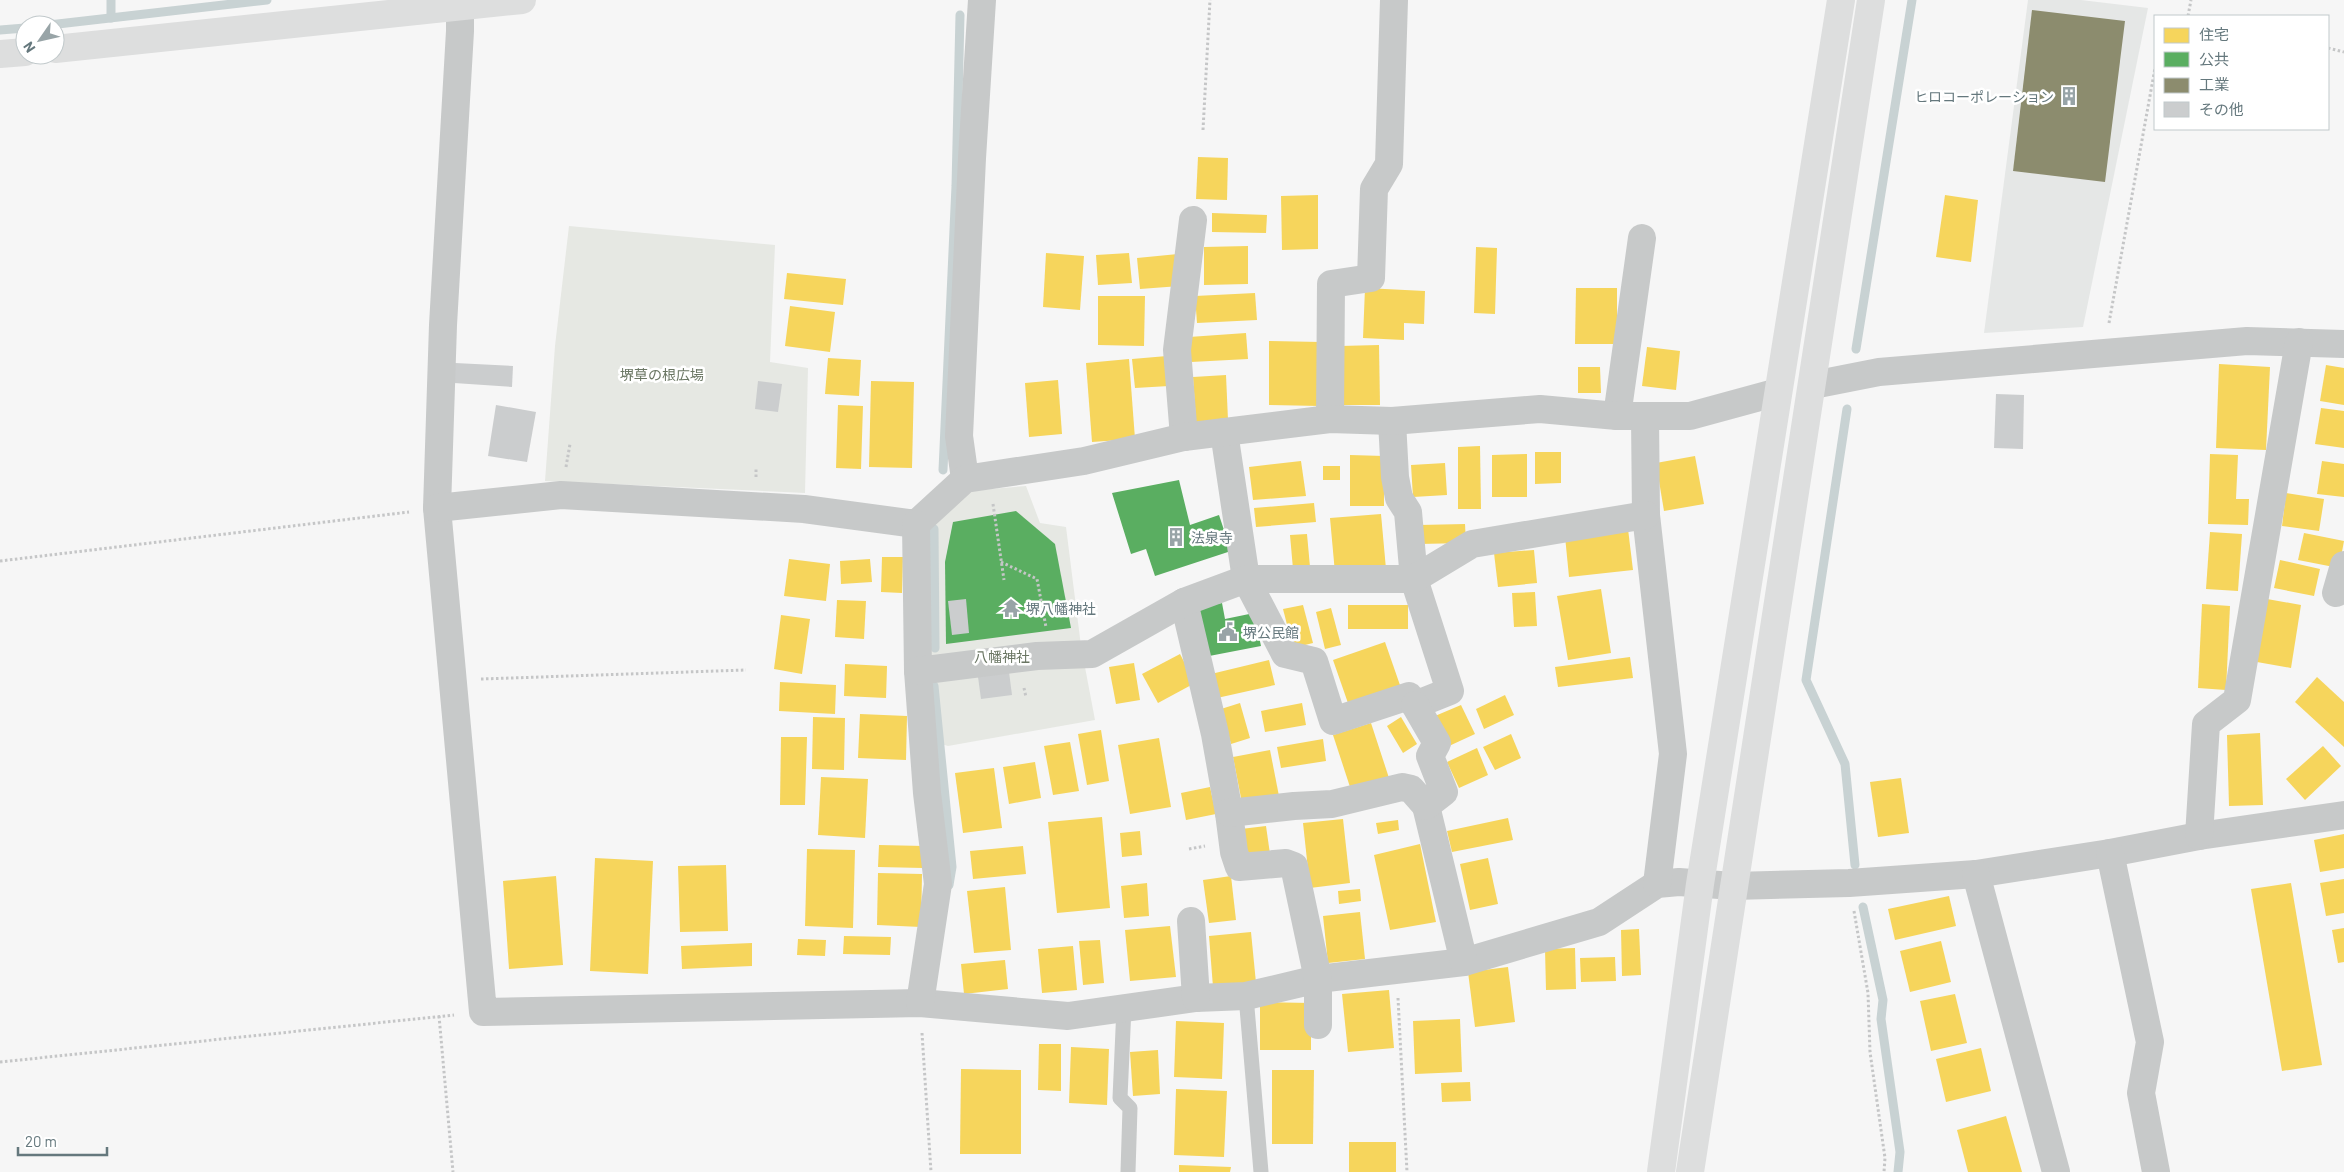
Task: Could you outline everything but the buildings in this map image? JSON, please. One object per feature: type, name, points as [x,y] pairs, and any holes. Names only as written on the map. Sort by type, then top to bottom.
[{"type":"street","points":[[65,48],[460,3],[522,0]]},
{"type":"street","points":[[976,478],[959,436],[982,0]]},
{"type":"street","points":[[1330,419],[1331,284],[1371,278],[1374,189],[1388,164],[1394,0]]},
{"type":"street","points":[[1662,1172],[1700,884],[1841,0]]},
{"type":"street","points":[[1690,1172],[1733,886],[1814,385],[1871,0]]},
{"type":"street","points":[[460,3],[442,325],[437,508],[483,1012],[920,1003],[1068,1016],[1196,998],[1246,996],[1318,979],[1464,962],[1600,922],[1657,884],[1733,886],[1849,883],[1976,874],[2110,853],[2343,811]]},
{"type":"street","points":[[0,54],[15,53]]},
{"type":"street","points":[[1184,437],[1177,350],[1193,220]]},
{"type":"street","points":[[1617,416],[1642,238]]},
{"type":"street","points":[[437,508],[561,495],[804,509],[916,524],[976,478],[1084,461],[1184,437],[1330,419],[1392,421],[1540,409],[1617,416],[1690,416],[1778,392],[1879,372],[2247,341],[2344,344]]},
{"type":"street","points":[[2199,836],[2206,724],[2237,700],[2299,342]]},
{"type":"street","points":[[1645,417],[1646,515],[1673,754],[1657,884]]},
{"type":"street","points":[[1392,421],[1395,478],[1399,498],[1408,512],[1414,579],[1450,692],[1415,704]]},
{"type":"street","points":[[1224,432],[1246,579],[1285,654],[1314,661],[1333,721],[1409,696],[1436,743],[1430,756],[1444,792],[1426,806]]},
{"type":"street","points":[[918,671],[1052,655],[1092,654],[1184,602],[1246,579],[1414,579],[1472,544],[1646,515]]},
{"type":"street","points":[[916,524],[918,671],[938,884],[920,1003]]},
{"type":"street","points":[[2336,593],[2344,565]]},
{"type":"street","points":[[1184,602],[1215,734],[1238,867],[1286,863],[1294,866],[1318,979],[1318,1025]]},
{"type":"street","points":[[1230,813],[1332,804],[1402,787],[1411,789],[1426,806],[1464,962]]},
{"type":"street","points":[[2110,853],[2150,1042],[2141,1093],[2156,1172]]},
{"type":"street","points":[[1976,874],[2056,1172]]},
{"type":"street","points":[[1191,921],[1196,998]]},
{"type":"lane","points":[[1246,996],[1261,1172]]},
{"type":"lane","points":[[1124,1007],[1120,1098],[1130,1108],[1128,1172]]},
{"type":"path","points":[[1203,130],[1210,0]]},
{"type":"path","points":[[2188,15],[2191,0]]},
{"type":"path","points":[[2329,48],[2344,52]]},
{"type":"path","points":[[2104,353],[2154,74]]},
{"type":"path","points":[[976,478],[1001,562],[1004,580]]},
{"type":"path","points":[[0,562],[437,508]]},
{"type":"path","points":[[1001,562],[1037,579],[1052,655]]},
{"type":"path","points":[[453,680],[746,670]]},
{"type":"path","points":[[1849,883],[1868,993],[1870,1052],[1885,1158],[1884,1172]]},
{"type":"path","points":[[1396,970],[1407,1172]]},
{"type":"path","points":[[920,1003],[932,1172]]},
{"type":"path","points":[[0,1062],[483,1012]]},
{"type":"path","points":[[439,1016],[453,1172]]},
{"type":"shaded area","points":[[2028,0],[2081,0],[2148,8],[2083,327],[1984,333]]},
{"type":"green space","name":"堺草の根広場","points":[[569,226],[775,245],[770,362],[808,368],[805,493],[545,481],[555,346]]},
{"type":"green space","name":"八幡神社","points":[[1026,486],[1040,523],[1066,527],[1081,646],[1095,720],[948,746],[929,740],[924,526],[966,491]]},
{"type":"waterway","points":[[111,0],[111,18]]},
{"type":"waterway","points":[[65,23],[267,0]]},
{"type":"waterway","points":[[1856,349],[1912,0]]},
{"type":"waterway","points":[[943,470],[956,186],[960,15]]},
{"type":"waterway","points":[[0,30],[15,29]]},
{"type":"waterway","points":[[1847,409],[1806,680],[1845,764],[1855,865]]},
{"type":"waterway","points":[[934,529],[935,648]]},
{"type":"waterway","points":[[934,686],[952,867],[949,885]]},
{"type":"waterway","points":[[1863,907],[1883,1000],[1881,1019],[1900,1152],[1898,1172]]},
{"type":"place","name":"ヒロコーポレーション","points":[[2069,96]]},
{"type":"place","name":"法泉寺","points":[[1176,537]]},
{"type":"place","name":"堺八幡神社","points":[[1011,608]]},
{"type":"place","name":"堺公民館","points":[[1228,632]]}]
